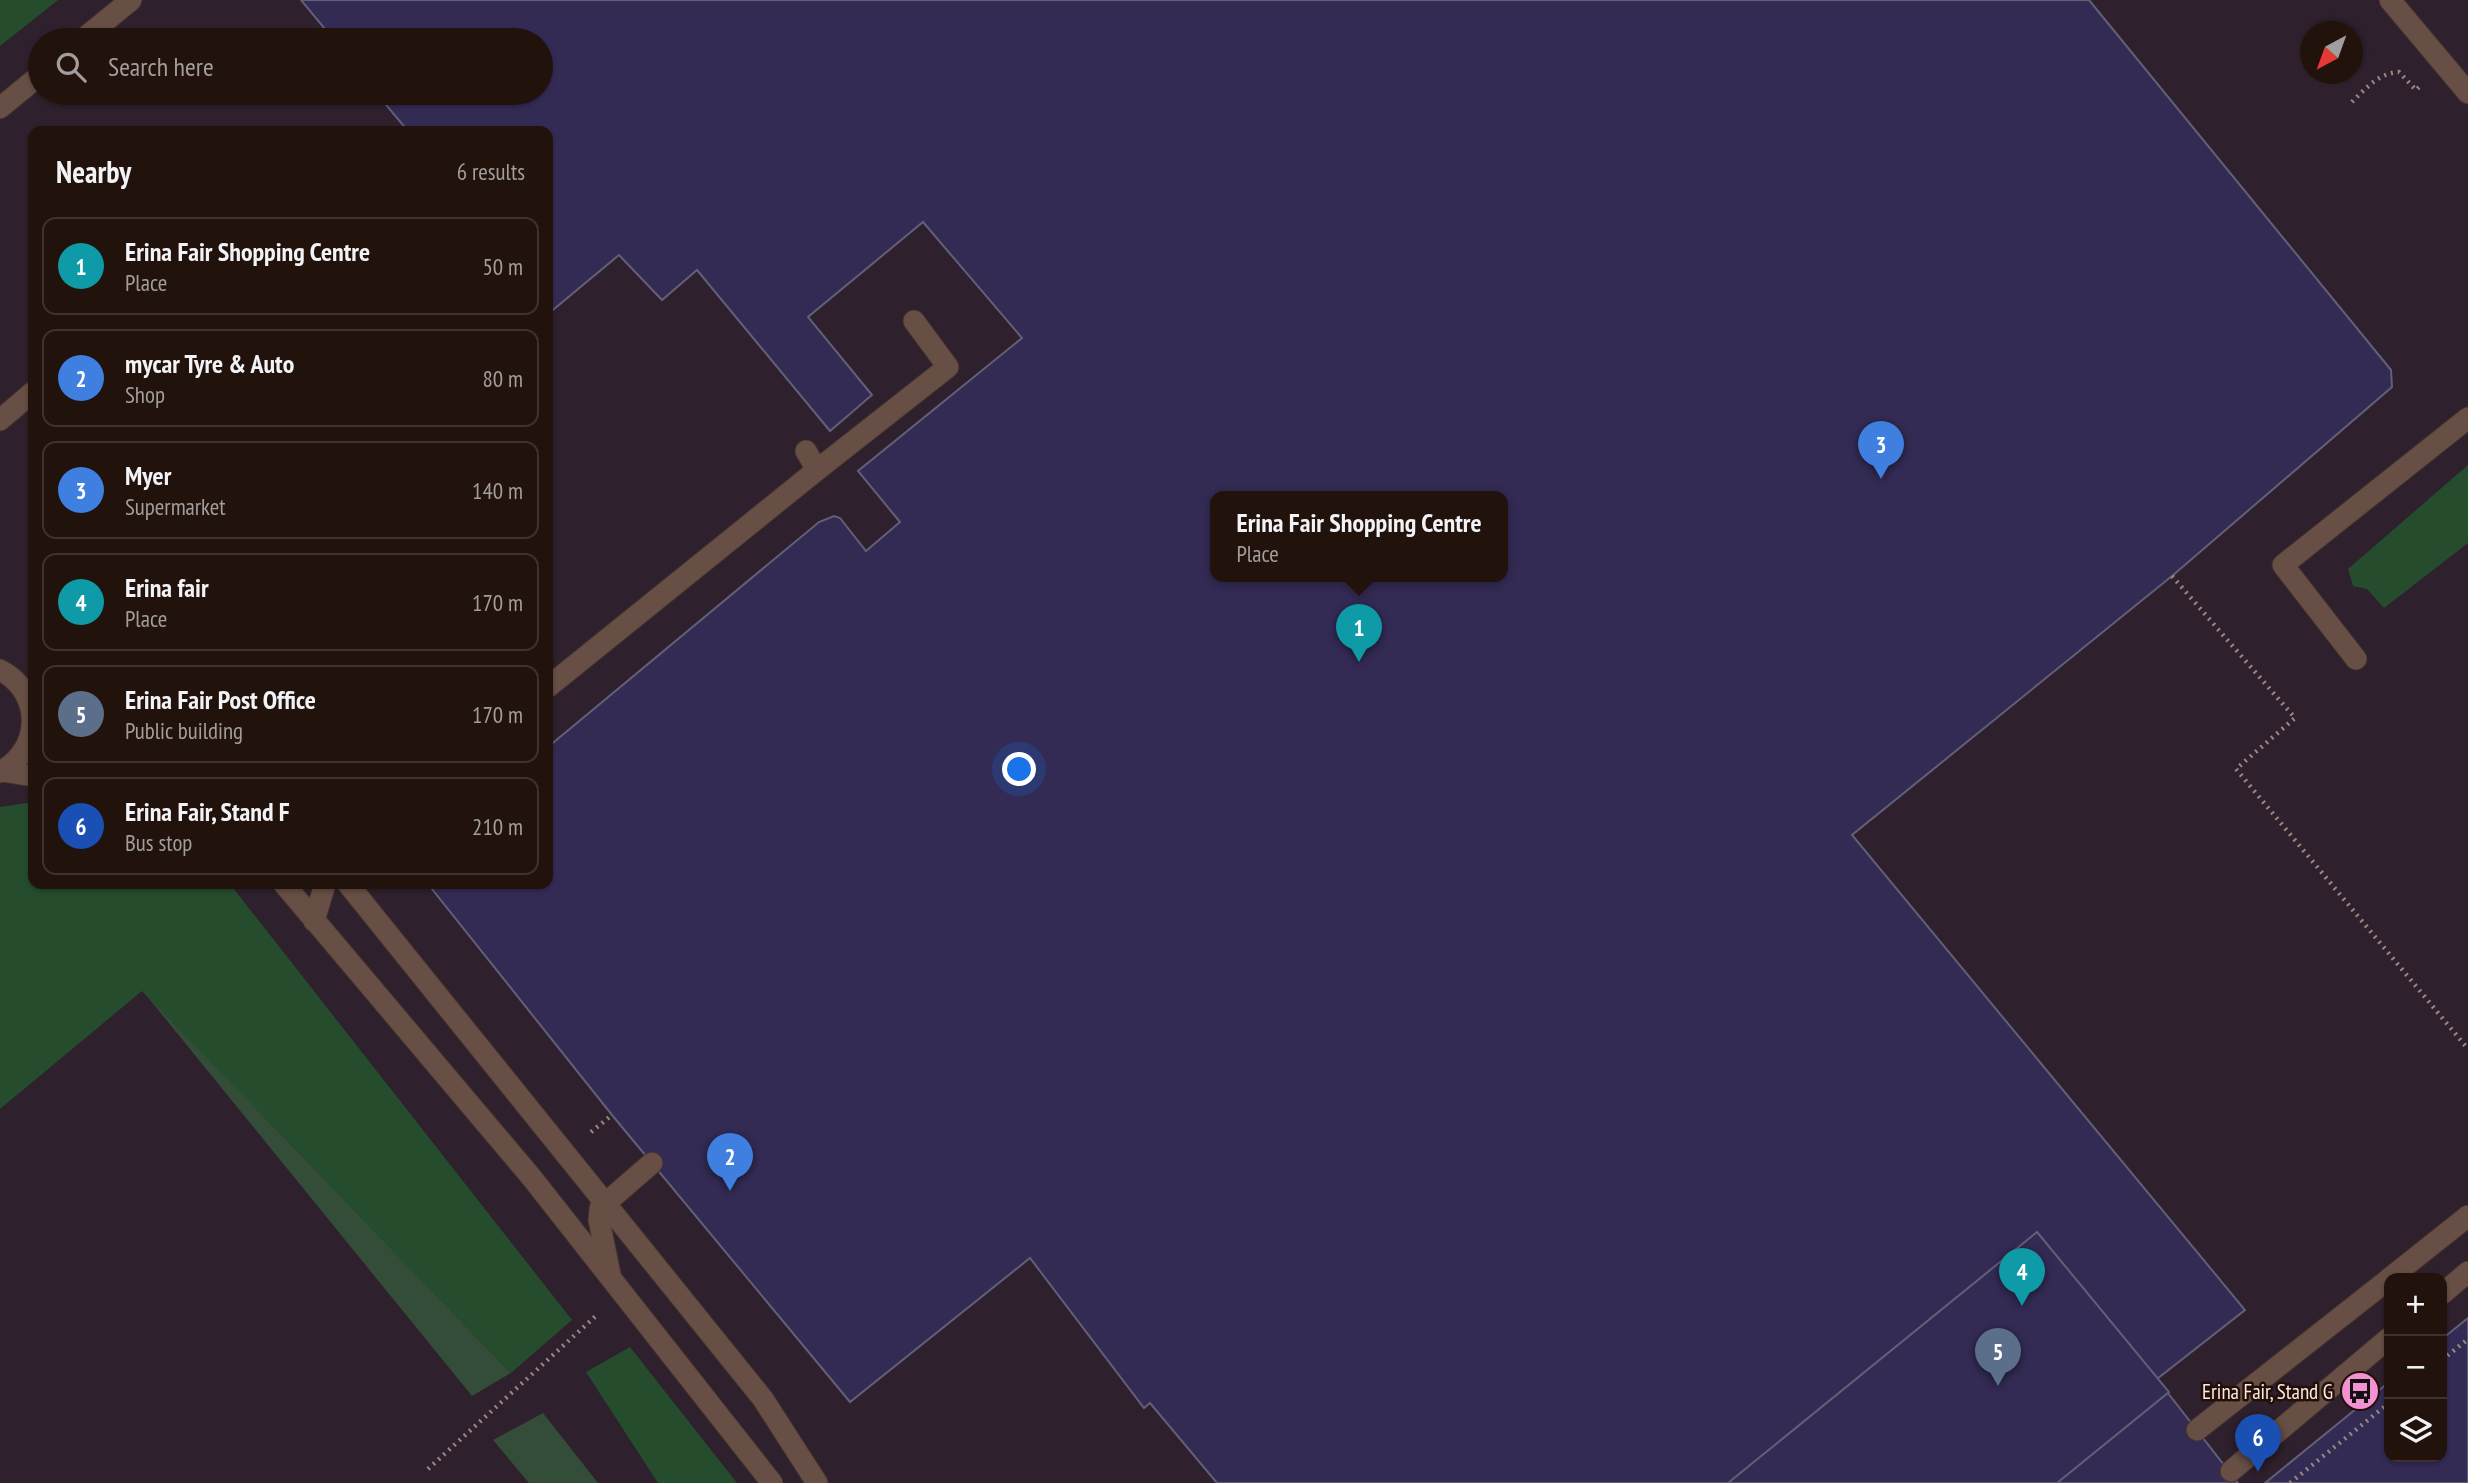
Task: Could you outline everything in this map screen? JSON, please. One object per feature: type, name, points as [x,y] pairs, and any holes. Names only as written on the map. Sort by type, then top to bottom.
[{"type":"lane","points":[[97,28],[131,0]]},
{"type":"lane","points":[[2390,0],[2468,93]]},
{"type":"lane","points":[[0,108],[28,85]]},
{"type":"lane","points":[[553,683],[948,367],[914,321]]},
{"type":"lane","points":[[0,420],[28,396]]},
{"type":"lane","points":[[2356,659],[2283,565],[2468,418]]},
{"type":"lane","points":[[806,451],[817,470]]},
{"type":"lane","points":[[1,668],[28,694]]},
{"type":"lane","points":[[1,772],[17,761],[28,743]]},
{"type":"lane","points":[[1,772],[28,775]]},
{"type":"lane","points":[[288,889],[531,1178],[772,1483]]},
{"type":"lane","points":[[314,921],[324,889]]},
{"type":"lane","points":[[352,889],[763,1399],[817,1483]]},
{"type":"lane","points":[[611,1280],[599,1220],[600,1208],[652,1163]]},
{"type":"lane","points":[[2395,1273],[2468,1216]]},
{"type":"lane","points":[[2447,1290],[2468,1272]]},
{"type":"lane","points":[[2197,1430],[2384,1282]]},
{"type":"lane","points":[[2231,1471],[2384,1342]]},
{"type":"path","points":[[2352,102],[2370,84],[2388,73],[2399,72],[2416,90],[2421,85]]},
{"type":"path","points":[[2172,576],[2295,718],[2236,769],[2468,1049]]},
{"type":"path","points":[[591,1132],[612,1115]]},
{"type":"path","points":[[428,1469],[599,1314],[591,1303]]},
{"type":"path","points":[[2447,1356],[2468,1339]]},
{"type":"path","points":[[2290,1483],[2384,1407]]},
{"type":"shaded area","points":[[0,0],[2468,0],[2468,1483],[0,1483]]},
{"type":"green space","points":[[0,0],[58,0],[0,46]]},
{"type":"green space","points":[[2468,465],[2468,543],[2384,608],[2367,589],[2353,586],[2348,569]]},
{"type":"green space","points":[[28,803],[28,889],[234,889],[572,1320],[511,1373],[142,991],[0,1109],[0,807]]},
{"type":"green space","points":[[142,990],[511,1373],[472,1396]]},
{"type":"green space","points":[[630,1347],[737,1483],[658,1483],[586,1372]]},
{"type":"green space","points":[[543,1413],[598,1483],[529,1483],[493,1440]]},
{"type":"building","points":[[301,0],[2089,0],[2391,370],[2392,387],[2172,576],[1852,835],[2245,1310],[2157,1379],[2238,1483],[1217,1483],[1150,1403],[1144,1408],[1030,1258],[850,1402],[612,1115],[432,889],[553,889],[553,743],[819,522],[834,516],[840,518],[866,551],[900,522],[858,471],[1022,338],[923,222],[808,317],[872,395],[830,431],[697,270],[662,300],[619,255],[553,310],[553,126],[404,126],[386,105],[553,105],[553,28],[324,28]]},
{"type":"building","points":[[2037,1232],[2169,1392],[2057,1483],[1728,1483]]},
{"type":"building","points":[[2468,1318],[2468,1483],[2265,1483],[2384,1386],[2384,1462],[2447,1462],[2447,1335]]},
{"type":"place","name":"Myer","points":[[1881,479]]},
{"type":"place","name":"Erina Fair Shopping Centre","points":[[1359,662]]},
{"type":"place","name":"mycar Tyre & Auto","points":[[730,1191]]},
{"type":"place","name":"Erina fair","points":[[2022,1306]]},
{"type":"place","name":"Erina Fair Post Office","points":[[1998,1386]]},
{"type":"place","name":"Erina Fair, Stand G","points":[[2360,1391]]},
{"type":"place","name":"Erina Fair, Stand F","points":[[2258,1472]]}]
